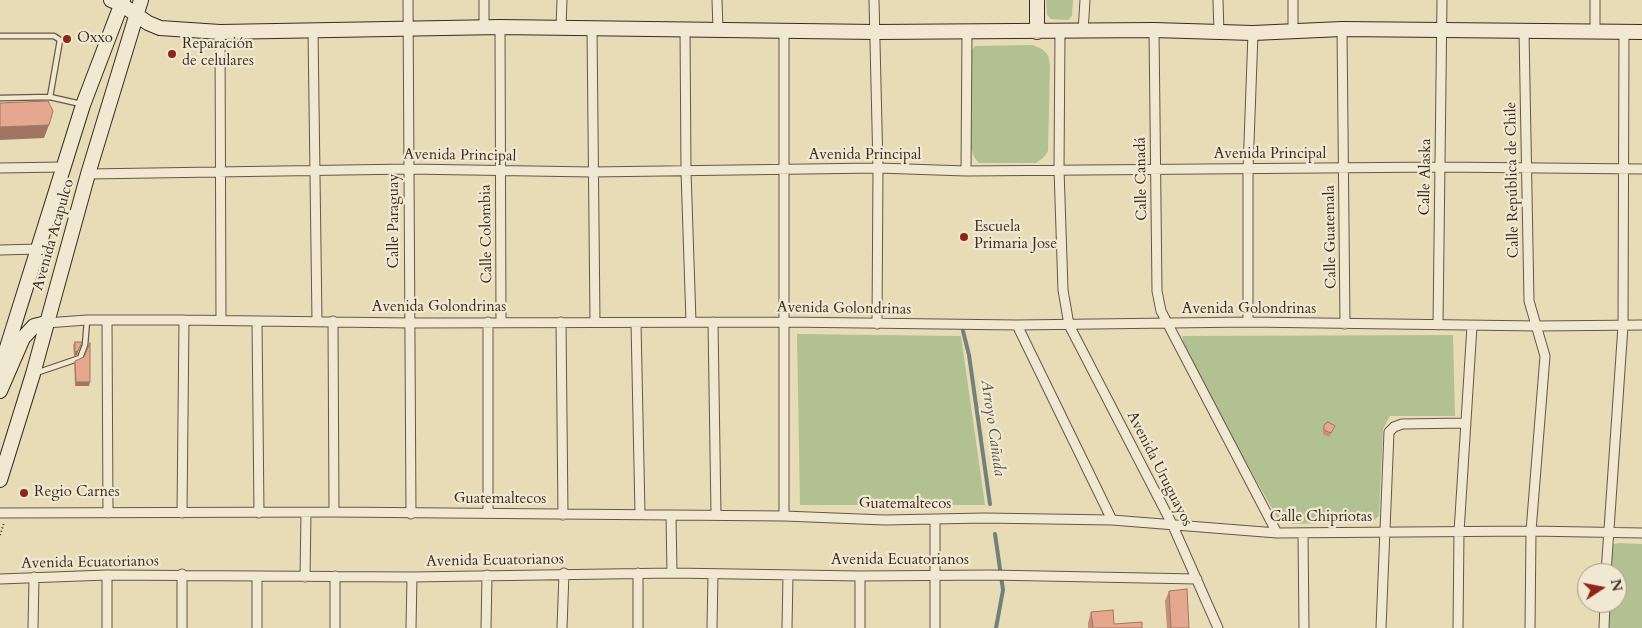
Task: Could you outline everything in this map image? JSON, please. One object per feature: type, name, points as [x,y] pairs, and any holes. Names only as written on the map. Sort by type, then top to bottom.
[{"type":"main road","name":"Avenida Acapulco","points":[[0,480],[33,374],[88,174],[141,0]]},
{"type":"main road","points":[[1037,0],[1037,32]]},
{"type":"main road","name":"Avenida Acapulco","points":[[0,370],[40,249],[62,167],[118,1]]},
{"type":"main road","points":[[118,1],[136,16],[148,23],[166,29],[220,32],[500,26],[875,32],[1154,30],[1253,33],[1342,29],[1594,30],[1642,32]]},
{"type":"main road","points":[[0,391],[22,338],[34,326],[46,323]]},
{"type":"street","name":"Calle Paraguay","points":[[408,0],[411,514]]},
{"type":"street","points":[[484,0],[484,27]]},
{"type":"street","points":[[561,27],[562,0]]},
{"type":"street","points":[[717,0],[718,29]]},
{"type":"street","points":[[874,0],[878,168],[877,324]]},
{"type":"street","points":[[1083,32],[1085,0]]},
{"type":"street","points":[[1218,0],[1219,33]]},
{"type":"street","points":[[1293,0],[1293,31]]},
{"type":"street","name":"Calle Alaska","points":[[1438,325],[1442,0]]},
{"type":"street","points":[[1594,30],[1595,0]]},
{"type":"street","name":"Calle Colombia","points":[[500,26],[502,322]]},
{"type":"street","points":[[592,28],[595,322]]},
{"type":"street","points":[[685,28],[686,171],[691,322]]},
{"type":"street","name":"Calle Guatemala","points":[[1342,29],[1345,324]]},
{"type":"street","points":[[313,30],[317,321]]},
{"type":"street","points":[[784,30],[784,516]]},
{"type":"street","name":"Calle Canadá","points":[[1154,30],[1157,292],[1161,311],[1277,533]]},
{"type":"street","name":"Calle República de Chile","points":[[1524,31],[1530,301],[1545,356],[1531,531],[1530,628]]},
{"type":"street","points":[[220,32],[221,320]]},
{"type":"street","points":[[966,171],[967,32]]},
{"type":"street","name":"Avenida Uruguayos","points":[[1060,32],[1059,169],[1063,290],[1069,325],[1173,526],[1218,628]]},
{"type":"street","points":[[1606,563],[1622,326],[1624,32]]},
{"type":"street","points":[[1248,322],[1248,170],[1253,33]]},
{"type":"street","points":[[0,168],[62,167]]},
{"type":"street","name":"Avenida Principal","points":[[88,174],[409,169],[592,172],[784,171],[878,168],[966,171],[1440,167],[1642,169]]},
{"type":"street","points":[[0,250],[40,249]]},
{"type":"street","name":"Avenida Golondrinas","points":[[46,323],[87,320],[257,320],[409,323],[785,322],[1017,326],[1168,325],[1248,322],[1472,326],[1642,325]]},
{"type":"street","points":[[107,320],[108,513]]},
{"type":"street","points":[[182,513],[184,320]]},
{"type":"street","points":[[257,320],[259,513]]},
{"type":"street","points":[[333,321],[334,512]]},
{"type":"street","points":[[488,322],[488,513]]},
{"type":"street","points":[[561,322],[563,514]]},
{"type":"street","points":[[713,322],[716,516]]},
{"type":"street","points":[[636,323],[640,514]]},
{"type":"street","points":[[1017,326],[1112,520]]},
{"type":"street","points":[[1458,628],[1459,532],[1472,326]]},
{"type":"street","points":[[1380,628],[1390,432],[1394,427],[1402,424],[1465,424]]},
{"type":"street","name":"Guatemaltecos","points":[[0,513],[334,512],[640,514],[936,520],[1000,519]]},
{"type":"street","points":[[305,577],[306,513]]},
{"type":"street","points":[[671,516],[672,573]]},
{"type":"street","name":"Calle Chipriotas","points":[[1000,519],[1112,520],[1277,533],[1531,531],[1642,533]]},
{"type":"street","points":[[936,520],[936,628]]},
{"type":"street","points":[[1303,533],[1304,628]]},
{"type":"street","points":[[562,628],[564,573]]},
{"type":"street","name":"Avenida Ecuatorianos","points":[[0,579],[182,574],[412,577],[564,573],[672,573],[860,576],[1009,575],[1197,579]]},
{"type":"street","points":[[638,573],[638,628]]},
{"type":"street","points":[[182,574],[182,628]]},
{"type":"street","points":[[712,628],[713,574]]},
{"type":"street","points":[[107,575],[107,628]]},
{"type":"street","points":[[486,628],[487,575]]},
{"type":"street","points":[[787,628],[788,575]]},
{"type":"street","points":[[257,576],[257,628]]},
{"type":"street","points":[[335,576],[335,628]]},
{"type":"street","points":[[860,576],[860,628]]},
{"type":"street","points":[[33,628],[34,577]]},
{"type":"street","points":[[411,628],[412,577]]},
{"type":"street","points":[[1604,628],[1605,613]]},
{"type":"lane","points":[[0,36],[54,36],[60,40],[50,97]]},
{"type":"lane","points":[[0,98],[50,97],[83,105]]},
{"type":"lane","points":[[33,374],[80,358],[85,345],[87,320]]},
{"type":"green space","points":[[1046,0],[1073,0],[1072,16],[1068,20],[1051,19],[1047,15]]},
{"type":"green space","points":[[1033,45],[1042,49],[1048,55],[1050,65],[1048,151],[1036,163],[979,163],[974,157],[971,148],[972,50],[975,46]]},
{"type":"green space","points":[[797,334],[961,336],[985,505],[800,505]]},
{"type":"green space","points":[[1453,335],[1455,416],[1390,416],[1383,429],[1379,516],[1373,521],[1293,524],[1278,519],[1187,358],[1182,336]]},
{"type":"green space","points":[[1618,543],[1642,544],[1642,628],[1609,628],[1609,613],[1627,613],[1627,563],[1610,563],[1612,545]]},
{"type":"building","points":[[48,101],[53,111],[49,125],[0,127],[0,103]]},
{"type":"building","points":[[75,342],[82,342],[78,351],[75,352]]},
{"type":"building","points":[[90,343],[90,382],[76,382],[75,361],[84,357]]},
{"type":"building","points":[[1328,422],[1335,426],[1331,433],[1324,430],[1324,425]]},
{"type":"building","points":[[1187,589],[1189,628],[1171,628],[1169,591]]},
{"type":"building","points":[[1113,610],[1114,624],[1142,622],[1142,628],[1093,628],[1091,612]]},
{"type":"waterway","name":"Arroyo Cañada","points":[[963,331],[969,355],[990,504]]},
{"type":"waterway","name":"Arroyo Cañada","points":[[995,534],[1003,590],[996,628]]},
{"type":"place","name":"Oxxo","points":[[67,39]]},
{"type":"place","name":"Reparación de celulares","points":[[172,54]]},
{"type":"place","name":"Escuela Primaria Jose","points":[[964,237]]},
{"type":"place","name":"Regio Carnes","points":[[24,493]]}]
